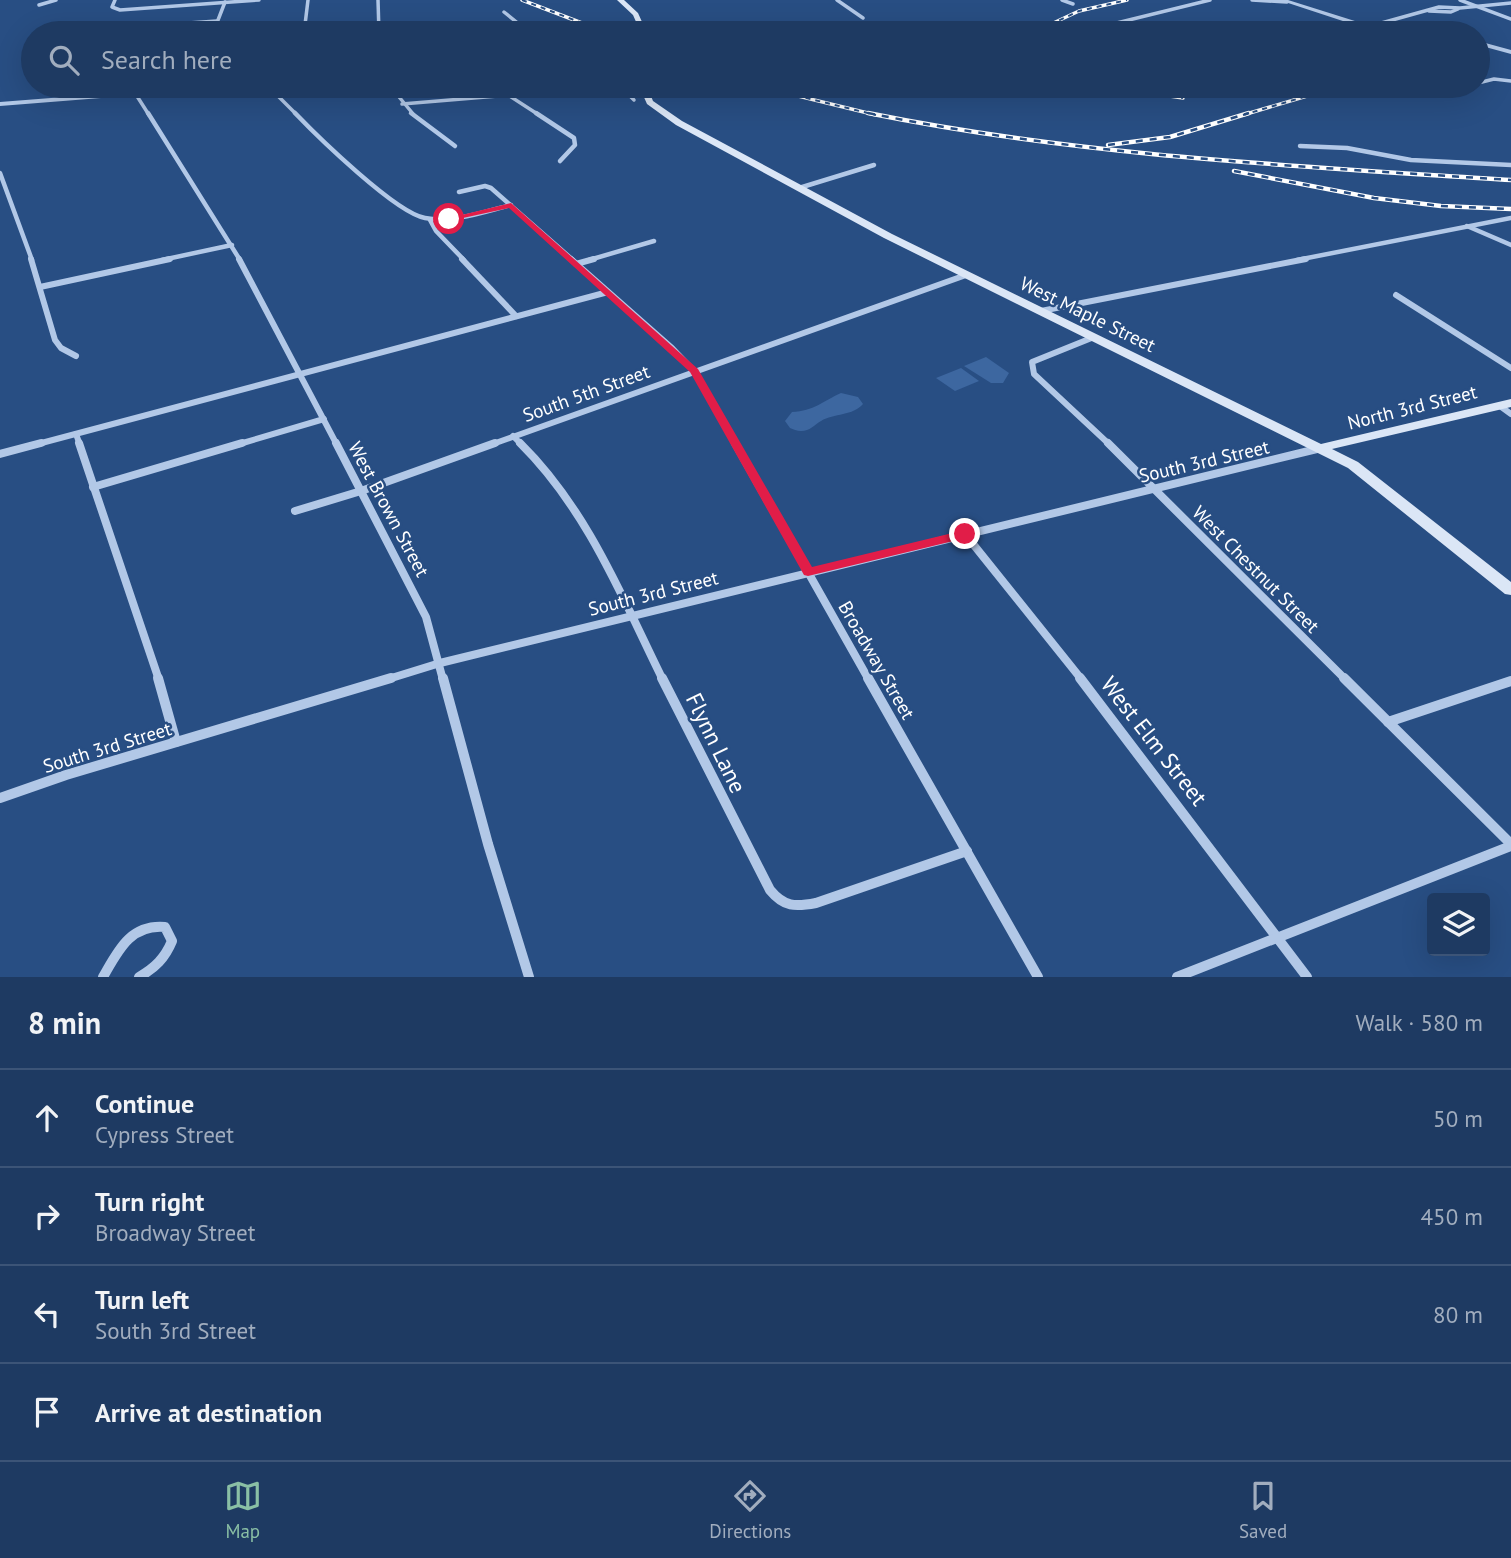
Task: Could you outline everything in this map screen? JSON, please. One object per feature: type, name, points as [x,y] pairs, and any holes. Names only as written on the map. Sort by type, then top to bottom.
[{"type":"main road","points":[[620,0],[636,14],[639,21]]},
{"type":"main road","name":"West Maple Street","points":[[648,98],[662,112],[799,188],[966,275],[1353,465],[1511,590]]},
{"type":"main road","name":"North 3rd Street","points":[[1321,448],[1507,407]]},
{"type":"street","points":[[39,5],[56,0]]},
{"type":"street","points":[[115,0],[112,7],[120,10],[259,0]]},
{"type":"street","points":[[305,21],[308,0]]},
{"type":"street","points":[[378,0],[379,21]]},
{"type":"street","points":[[837,0],[863,18]]},
{"type":"street","points":[[1062,0],[1073,4]]},
{"type":"street","points":[[1116,21],[1210,0]]},
{"type":"street","points":[[1252,0],[1284,1],[1348,21]]},
{"type":"street","points":[[1460,0],[1511,19]]},
{"type":"street","points":[[217,21],[225,2]]},
{"type":"street","points":[[1389,21],[1429,10],[1451,12],[1460,8],[1511,3]]},
{"type":"street","points":[[504,12],[515,21]]},
{"type":"street","points":[[1490,46],[1511,52]]},
{"type":"street","points":[[1490,80],[1511,81]]},
{"type":"street","points":[[0,104],[74,98]]},
{"type":"street","name":"West Brown Street","points":[[138,98],[232,245],[426,617],[488,845],[529,977]]},
{"type":"street","points":[[280,98],[354,170],[401,208],[430,220],[449,219],[511,205]]},
{"type":"street","points":[[397,98],[401,104],[455,146]]},
{"type":"street","points":[[401,104],[472,98]]},
{"type":"street","points":[[513,98],[574,138],[575,145],[560,161]]},
{"type":"street","points":[[1300,146],[1347,148],[1411,160],[1511,165]]},
{"type":"street","points":[[799,188],[874,165]]},
{"type":"street","points":[[0,173],[40,287],[55,341],[61,348],[76,356]]},
{"type":"street","name":"Broadway Street","points":[[458,192],[490,187],[694,371],[1038,977]]},
{"type":"street","points":[[1041,311],[1511,218]]},
{"type":"street","points":[[430,220],[436,231],[516,316]]},
{"type":"street","points":[[1467,226],[1511,245]]},
{"type":"street","points":[[576,264],[654,242]]},
{"type":"street","points":[[40,287],[232,245]]},
{"type":"street","name":"South 5th Street","points":[[295,511],[360,491],[966,275]]},
{"type":"street","points":[[0,454],[608,292]]},
{"type":"street","points":[[1396,295],[1511,368]]},
{"type":"street","name":"West Chestnut Street","points":[[1094,337],[1032,362],[1031,367],[1038,379],[1154,488],[1511,845]]},
{"type":"street","points":[[93,487],[324,419]]},
{"type":"street","points":[[76,433],[156,669],[176,742]]},
{"type":"street","name":"Flynn Lane","points":[[513,436],[566,493],[589,530],[709,777],[770,890],[781,903],[796,907],[816,903],[967,851]]},
{"type":"street","name":"South 3rd Street","points":[[0,798],[440,663],[1321,448]]},
{"type":"street","name":"West Elm Street","points":[[965,534],[1202,834],[1307,977]]},
{"type":"street","points":[[1388,722],[1511,681]]},
{"type":"street","points":[[1177,977],[1511,845]]},
{"type":"street","points":[[103,977],[129,936],[148,926],[165,927],[172,941],[169,951],[150,971],[139,977]]},
{"type":"shaded area","points":[[986,357],[1009,373],[1003,383],[991,383],[964,366]]},
{"type":"shaded area","points":[[961,368],[979,381],[955,391],[936,378]]},
{"type":"shaded area","points":[[841,393],[858,397],[863,404],[854,411],[826,418],[804,431],[790,428],[785,421],[792,412],[812,408]]},
{"type":"railway","points":[[522,0],[577,21]]},
{"type":"railway","points":[[1058,21],[1079,11],[1127,0]]},
{"type":"railway","points":[[806,98],[876,115]]},
{"type":"railway","points":[[1243,115],[1300,98]]},
{"type":"railway","points":[[868,113],[948,128],[1108,149],[1269,164],[1511,180]]},
{"type":"railway","points":[[1108,145],[1170,137],[1249,113]]},
{"type":"railway","points":[[1234,171],[1374,198],[1441,206],[1511,209]]},
{"type":"route","points":[[449,219],[511,205],[686,361],[808,572],[965,534]]}]
